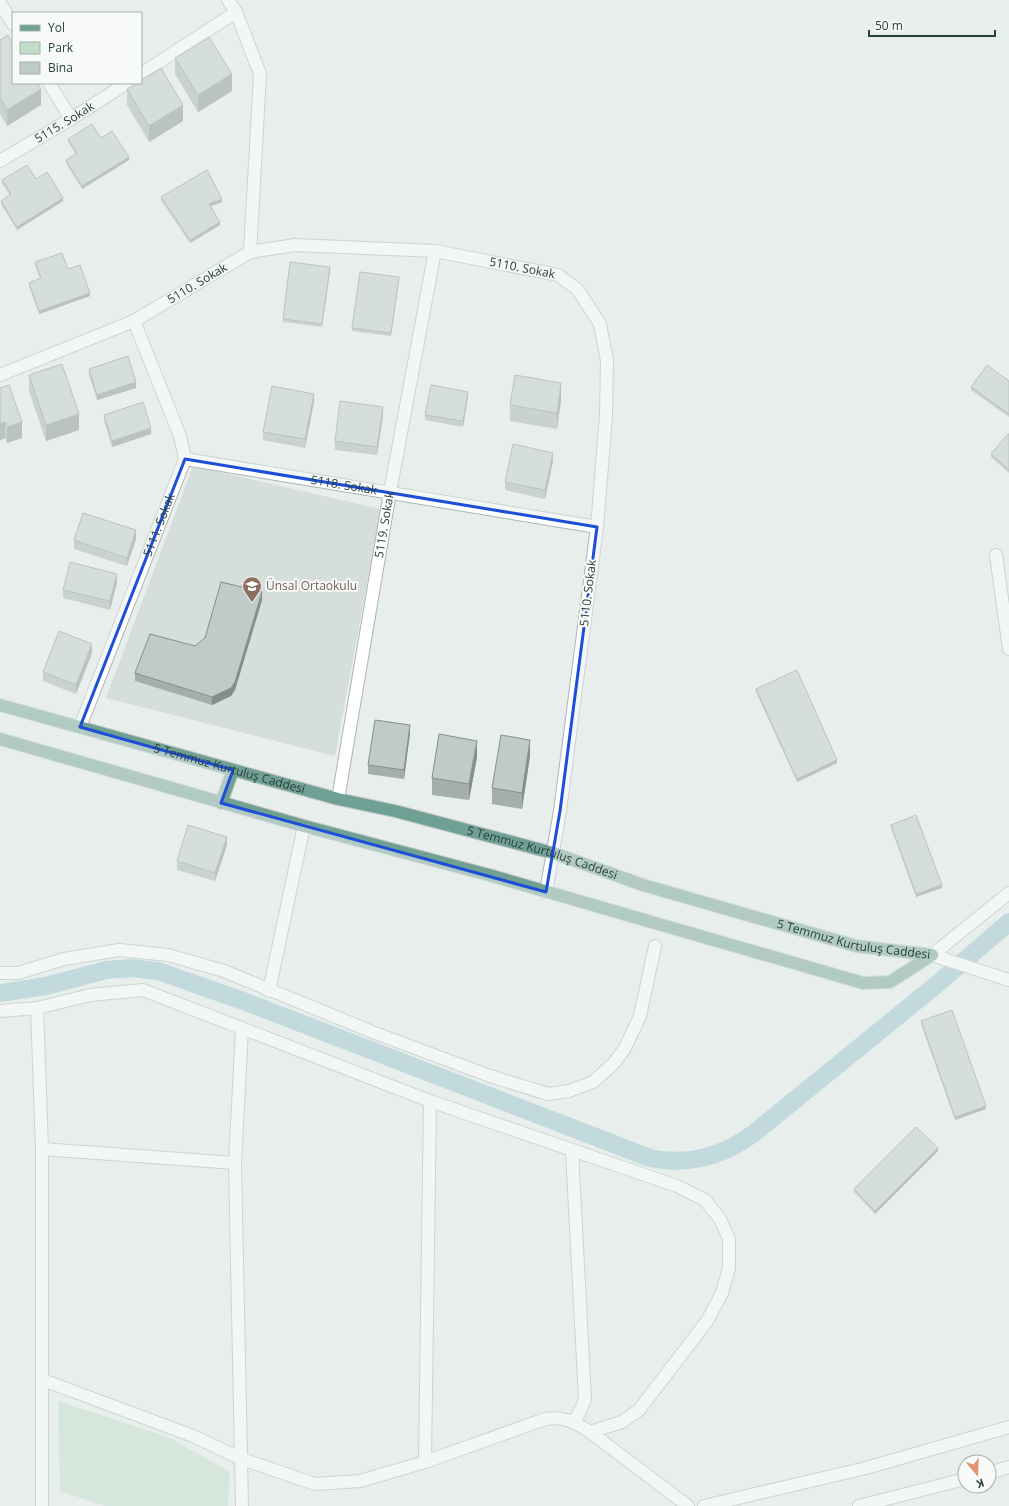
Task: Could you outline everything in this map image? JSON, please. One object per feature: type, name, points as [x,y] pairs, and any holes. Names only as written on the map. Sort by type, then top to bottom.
[{"type":"main road","name":"5 Temmuz Kurtuluş Caddesi","points":[[0,705],[338,799],[395,811],[553,853],[643,886],[856,946],[932,955]]},
{"type":"main road","name":"5 Temmuz Kurtuluş Caddesi","points":[[0,739],[221,803],[546,892],[863,982],[890,982],[932,955]]},
{"type":"main road","points":[[221,803],[233,770]]},
{"type":"street","points":[[228,0],[236,12],[260,74],[250,252]]},
{"type":"street","points":[[0,3],[12,22]]},
{"type":"street","points":[[142,73],[236,12]]},
{"type":"street","points":[[50,84],[71,119]]},
{"type":"street","name":"5115. Sokak","points":[[0,161],[71,119],[125,84]]},
{"type":"street","name":"5110. Sokak","points":[[0,375],[134,321],[250,252],[295,245],[435,251],[558,275],[578,290],[600,324],[607,361],[606,416],[597,527],[560,811],[546,892]]},
{"type":"street","name":"5119. Sokak","points":[[338,799],[390,492],[435,251]]},
{"type":"street","points":[[134,321],[180,436],[185,459]]},
{"type":"street","name":"5118. Sokak","points":[[185,459],[597,527]]},
{"type":"street","name":"5111. Sokak","points":[[80,727],[185,459]]},
{"type":"street","points":[[996,555],[1009,650]]},
{"type":"street","points":[[269,990],[304,826]]},
{"type":"street","points":[[932,955],[1009,893]]},
{"type":"street","points":[[0,974],[18,972],[64,959],[120,950],[168,955],[224,970],[375,1033],[490,1076],[548,1094],[569,1091],[592,1082],[614,1063],[625,1048],[640,1016],[655,946]]},
{"type":"street","points":[[932,955],[1009,980]]},
{"type":"street","points":[[0,1011],[37,1008],[90,995],[144,990],[430,1101],[677,1186],[705,1200],[720,1219],[729,1240],[729,1268],[722,1293],[706,1321],[639,1410],[622,1422],[590,1432]]},
{"type":"street","points":[[37,1008],[42,1149],[42,1506]]},
{"type":"street","points":[[242,1028],[235,1163],[242,1506]]},
{"type":"street","points":[[426,1462],[430,1101]]},
{"type":"street","points":[[42,1149],[235,1163]]},
{"type":"street","points":[[572,1151],[585,1399],[575,1422]]},
{"type":"street","points":[[43,1380],[193,1436],[242,1459],[315,1484],[360,1481],[426,1462],[554,1417],[575,1422],[688,1506]]},
{"type":"street","points":[[704,1506],[866,1468],[1009,1428]]},
{"type":"street","points":[[997,1470],[1009,1467]]},
{"type":"street","points":[[859,1506],[957,1481]]},
{"type":"highlighted area","points":[[185,459],[597,527],[560,811],[546,892],[221,803],[233,770],[80,727]]},
{"type":"shaded area","name":"Ünsal Ortaokulu","points":[[193,466],[381,509],[335,756],[106,698]]},
{"type":"green space","points":[[58,1401],[168,1437],[230,1472],[228,1506],[105,1506],[60,1491]]},
{"type":"building","points":[[8,35],[12,42],[12,84],[38,84],[41,89],[7,110],[0,97],[0,40]]},
{"type":"building","points":[[209,37],[232,74],[198,95],[175,58]]},
{"type":"building","points":[[161,68],[183,105],[149,126],[127,89],[135,84],[142,84],[142,79]]},
{"type":"building","points":[[92,124],[101,138],[112,131],[129,157],[82,186],[66,160],[77,153],[68,139]]},
{"type":"building","points":[[27,165],[36,179],[47,172],[63,198],[17,227],[1,201],[11,194],[2,180]]},
{"type":"building","points":[[207,170],[222,199],[209,204],[220,222],[190,240],[161,197]]},
{"type":"building","points":[[62,253],[68,269],[80,265],[90,293],[39,311],[29,283],[41,278],[35,262]]},
{"type":"building","points":[[290,262],[330,267],[322,324],[283,319]]},
{"type":"building","points":[[360,272],[399,277],[391,333],[352,328]]},
{"type":"building","points":[[128,356],[136,382],[97,395],[89,369]]},
{"type":"building","points":[[62,364],[79,414],[46,425],[29,375]]},
{"type":"building","points":[[987,365],[1009,381],[1009,414],[971,387]]},
{"type":"building","points":[[515,375],[561,383],[557,413],[510,405]]},
{"type":"building","points":[[9,385],[22,422],[7,427],[5,422],[0,424],[0,388]]},
{"type":"building","points":[[431,385],[468,392],[463,421],[425,415]]},
{"type":"building","points":[[272,386],[314,394],[305,439],[263,432]]},
{"type":"building","points":[[340,401],[383,407],[377,447],[335,441]]},
{"type":"building","points":[[143,402],[151,428],[112,441],[104,415]]},
{"type":"building","points":[[1009,434],[1009,470],[991,454]]},
{"type":"building","points":[[513,444],[553,453],[545,490],[505,482]]},
{"type":"building","points":[[83,513],[136,530],[127,558],[74,540]]},
{"type":"building","points":[[70,562],[117,574],[110,601],[63,590]]},
{"type":"building","points":[[221,582],[262,592],[235,682],[231,688],[212,697],[135,673],[150,634],[195,646],[205,638]]},
{"type":"building","points":[[59,631],[92,644],[76,685],[43,672]]},
{"type":"building","points":[[797,670],[837,760],[797,779],[756,689]]},
{"type":"building","points":[[375,720],[410,725],[404,770],[368,765]]},
{"type":"building","points":[[439,734],[477,741],[469,784],[432,778]]},
{"type":"building","points":[[501,735],[530,740],[522,793],[492,788]]},
{"type":"building","points":[[916,815],[942,885],[916,894],[891,825]]},
{"type":"building","points":[[188,825],[227,837],[215,873],[177,861]]},
{"type":"building","points":[[952,1010],[986,1106],[955,1117],[921,1021]]},
{"type":"building","points":[[916,1127],[938,1148],[875,1211],[854,1189]]},
{"type":"waterway","points":[[0,993],[46,986],[106,970],[131,968],[158,971],[246,1002],[650,1158],[678,1161],[704,1158],[716,1154],[729,1149],[753,1134],[936,985],[1009,922]]},
{"type":"place","name":"Ünsal Ortaokulu","points":[[252,603]]}]
